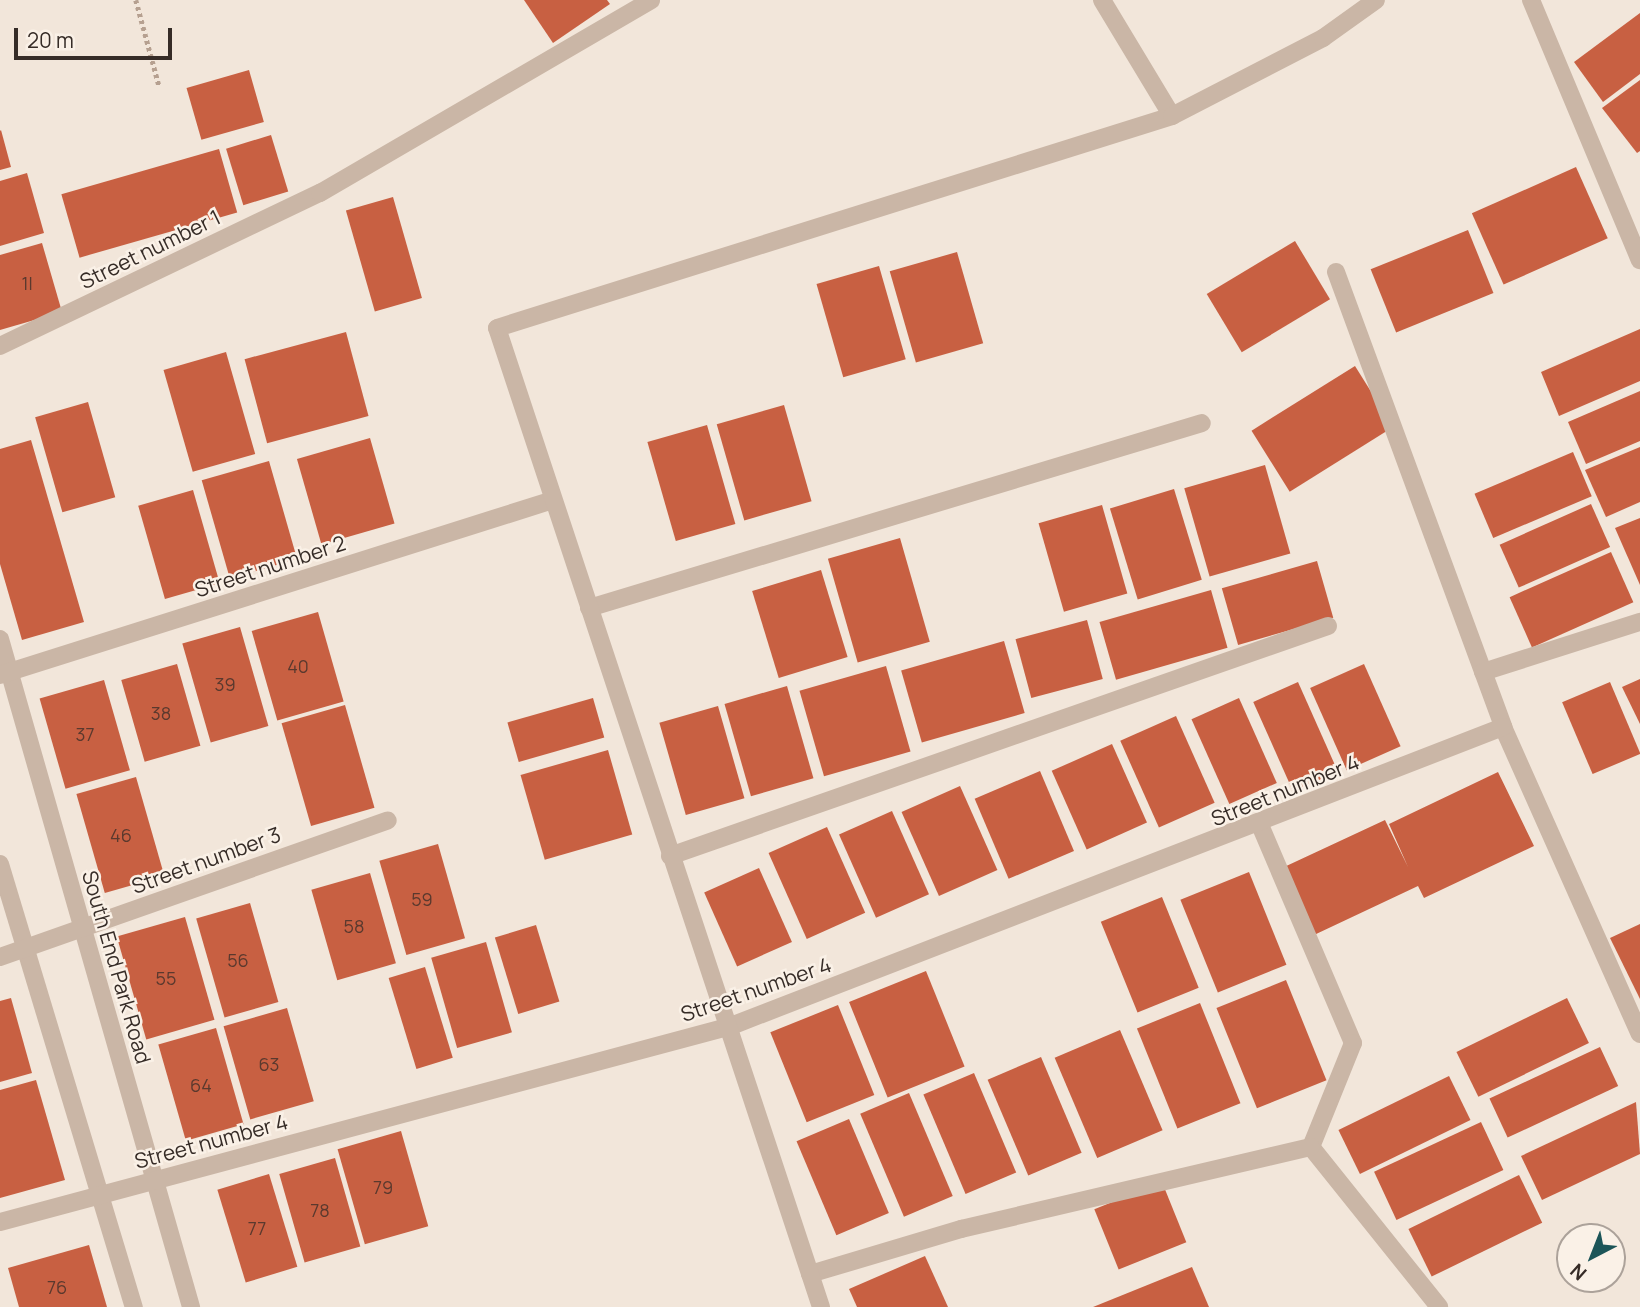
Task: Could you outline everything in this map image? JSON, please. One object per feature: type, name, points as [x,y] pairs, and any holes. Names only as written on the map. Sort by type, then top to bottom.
[{"type":"street","name":"Street number 1","points":[[0,346],[320,193],[652,0]]},
{"type":"street","points":[[1102,0],[1172,116]]},
{"type":"street","points":[[821,1307],[731,1026],[670,856],[497,328],[1172,116],[1323,38],[1376,0]]},
{"type":"street","points":[[1531,0],[1640,260]]},
{"type":"street","points":[[1336,272],[1503,727],[1640,1034]]},
{"type":"street","points":[[589,608],[1202,423]]},
{"type":"street","name":"Street number 2","points":[[5,673],[553,500]]},
{"type":"street","points":[[1483,672],[1640,622]]},
{"type":"street","points":[[670,856],[1328,626]]},
{"type":"street","name":"South End Park Road","points":[[0,639],[5,673],[191,1307]]},
{"type":"street","name":"Street number 4","points":[[0,1222],[731,1026],[1260,825],[1503,727]]},
{"type":"street","name":"Street number 3","points":[[0,957],[388,820]]},
{"type":"street","points":[[1260,825],[1353,1043],[1311,1147]]},
{"type":"street","points":[[0,864],[103,1193],[134,1307]]},
{"type":"street","points":[[810,1274],[961,1229],[1311,1147]]},
{"type":"street","points":[[1311,1147],[1439,1307]]},
{"type":"path","points":[[136,0],[159,85]]},
{"type":"building","points":[[524,0],[607,0],[610,4],[553,43]]},
{"type":"building","points":[[1640,13],[1640,74],[1603,102],[1574,62]]},
{"type":"building","points":[[249,70],[264,122],[201,140],[187,88]]},
{"type":"building","points":[[1640,80],[1640,151],[1637,153],[1602,108]]},
{"type":"building","points":[[0,131],[11,167],[0,170]]},
{"type":"building","points":[[271,135],[288,191],[243,205],[226,149]]},
{"type":"building","points":[[219,149],[237,212],[80,258],[61,194]]},
{"type":"building","points":[[1576,167],[1608,238],[1504,285],[1472,213]]},
{"type":"building","points":[[27,173],[44,233],[0,246],[0,181]]},
{"type":"building","points":[[393,197],[422,298],[375,311],[346,211]]},
{"type":"building","points":[[1468,230],[1493,293],[1396,332],[1371,269]]},
{"type":"building","points":[[1295,241],[1330,299],[1242,352],[1207,294]]},
{"type":"building","points":[[42,243],[62,312],[0,330],[0,255]]},
{"type":"building","points":[[957,252],[983,343],[916,363],[890,271]]},
{"type":"building","points":[[879,266],[906,359],[843,377],[817,284]]},
{"type":"building","points":[[1640,329],[1640,381],[1559,416],[1541,372]]},
{"type":"building","points":[[346,332],[369,416],[267,443],[245,359]]},
{"type":"building","points":[[226,352],[255,454],[193,472],[164,370]]},
{"type":"building","points":[[1355,366],[1393,427],[1290,492],[1252,431]]},
{"type":"building","points":[[1640,391],[1640,441],[1586,464],[1568,422]]},
{"type":"building","points":[[88,402],[115,497],[62,512],[35,417]]},
{"type":"building","points":[[784,405],[812,501],[744,520],[717,424]]},
{"type":"building","points":[[707,425],[735,524],[676,541],[647,442]]},
{"type":"building","points":[[370,438],[395,524],[321,545],[297,459]]},
{"type":"building","points":[[31,440],[84,622],[22,640],[0,564],[0,449]]},
{"type":"building","points":[[1640,447],[1640,502],[1606,517],[1585,470]]},
{"type":"building","points":[[1573,452],[1592,496],[1493,538],[1475,494]]},
{"type":"building","points":[[269,461],[297,559],[230,578],[202,480]]},
{"type":"building","points":[[1265,465],[1290,553],[1210,577],[1184,488]]},
{"type":"building","points":[[1174,489],[1202,580],[1138,599],[1110,509]]},
{"type":"building","points":[[193,490],[220,583],[165,599],[138,506]]},
{"type":"building","points":[[1591,504],[1610,547],[1519,588],[1500,545]]},
{"type":"building","points":[[1102,505],[1127,593],[1064,612],[1039,523]]},
{"type":"building","points":[[1640,518],[1640,585],[1615,528]]},
{"type":"building","points":[[900,538],[930,642],[858,662],[828,559]]},
{"type":"building","points":[[1611,552],[1633,602],[1532,647],[1510,597]]},
{"type":"building","points":[[1317,561],[1333,618],[1238,645],[1222,588]]},
{"type":"building","points":[[821,570],[848,657],[779,678],[752,591]]},
{"type":"building","points":[[1211,590],[1228,648],[1116,680],[1099,622]]},
{"type":"building","points":[[318,612],[344,701],[277,720],[252,631]]},
{"type":"building","points":[[1087,620],[1103,679],[1031,698],[1016,639]]},
{"type":"building","points":[[240,627],[268,726],[211,743],[182,644]]},
{"type":"building","points":[[1004,641],[1025,713],[922,743],[901,670]]},
{"type":"building","points":[[177,664],[200,746],[145,762],[121,680]]},
{"type":"building","points":[[1364,664],[1401,746],[1347,770],[1310,688]]},
{"type":"building","points":[[886,666],[911,752],[824,776],[799,691]]},
{"type":"building","points":[[1640,679],[1640,724],[1622,687]]},
{"type":"building","points":[[104,680],[130,770],[66,789],[40,698]]},
{"type":"building","points":[[1298,682],[1338,772],[1293,791],[1253,702]]},
{"type":"building","points":[[1610,682],[1640,754],[1593,774],[1562,702]]},
{"type":"building","points":[[787,686],[813,778],[751,796],[725,704]]},
{"type":"building","points":[[593,698],[604,737],[519,762],[507,723]]},
{"type":"building","points":[[1239,698],[1277,783],[1229,804],[1191,719]]},
{"type":"building","points":[[345,705],[374,808],[311,826],[282,723]]},
{"type":"building","points":[[718,706],[744,798],[686,815],[659,723]]},
{"type":"building","points":[[1176,716],[1215,803],[1159,828],[1120,741]]},
{"type":"building","points":[[1112,744],[1147,823],[1087,849],[1052,771]]},
{"type":"building","points":[[608,750],[632,835],[545,860],[521,775]]},
{"type":"building","points":[[1040,771],[1074,851],[1009,879],[975,799]]},
{"type":"building","points":[[1498,772],[1534,846],[1424,898],[1418,886],[1314,935],[1282,868],[1385,820],[1408,867],[1389,824]]},
{"type":"building","points":[[136,777],[164,876],[105,893],[76,794]]},
{"type":"building","points":[[960,786],[997,870],[939,896],[902,812]]},
{"type":"building","points":[[892,811],[929,894],[876,918],[839,835]]},
{"type":"building","points":[[827,827],[865,913],[807,939],[769,853]]},
{"type":"building","points":[[438,844],[465,938],[406,955],[379,861]]},
{"type":"building","points":[[759,868],[792,942],[737,966],[704,892]]},
{"type":"building","points":[[1249,872],[1286,965],[1218,992],[1180,900]]},
{"type":"building","points":[[370,873],[396,963],[337,980],[311,890]]},
{"type":"building","points":[[1162,897],[1199,988],[1138,1013],[1101,922]]},
{"type":"building","points":[[250,903],[278,1002],[225,1017],[196,918]]},
{"type":"building","points":[[185,917],[214,1020],[146,1039],[117,937]]},
{"type":"building","points":[[1640,924],[1640,999],[1610,938]]},
{"type":"building","points":[[536,925],[559,1002],[518,1014],[495,938]]},
{"type":"building","points":[[486,942],[512,1032],[457,1048],[431,958]]},
{"type":"building","points":[[425,967],[453,1058],[416,1069],[389,978]]},
{"type":"building","points":[[926,971],[965,1066],[888,1098],[849,1002]]},
{"type":"building","points":[[1286,980],[1326,1080],[1257,1108],[1216,1008]]},
{"type":"building","points":[[11,998],[32,1073],[0,1082],[0,1001]]},
{"type":"building","points":[[1567,998],[1589,1043],[1478,1097],[1456,1052]]},
{"type":"building","points":[[1200,1003],[1240,1103],[1177,1129],[1137,1028]]},
{"type":"building","points":[[838,1005],[874,1095],[807,1122],[770,1032]]},
{"type":"building","points":[[287,1008],[314,1101],[250,1119],[224,1026]]},
{"type":"building","points":[[216,1028],[244,1124],[186,1141],[158,1045]]},
{"type":"building","points":[[1120,1030],[1163,1130],[1097,1158],[1055,1058]]},
{"type":"building","points":[[1600,1047],[1618,1086],[1508,1138],[1489,1099]]},
{"type":"building","points":[[1041,1057],[1082,1153],[1028,1175],[988,1080]]},
{"type":"building","points":[[974,1073],[1016,1172],[966,1194],[923,1094]]},
{"type":"building","points":[[1449,1076],[1470,1120],[1360,1174],[1338,1130]]},
{"type":"building","points":[[36,1080],[65,1180],[0,1198],[0,1090]]},
{"type":"building","points":[[909,1093],[953,1196],[904,1217],[860,1114]]},
{"type":"building","points":[[1636,1102],[1640,1154],[1542,1200],[1521,1156]]},
{"type":"building","points":[[849,1119],[889,1213],[836,1235],[797,1141]]},
{"type":"building","points":[[1481,1122],[1503,1170],[1396,1220],[1374,1172]]},
{"type":"building","points":[[401,1131],[428,1226],[365,1244],[338,1149]]},
{"type":"building","points":[[335,1158],[360,1246],[305,1262],[279,1174]]},
{"type":"building","points":[[269,1174],[297,1267],[246,1283],[217,1190]]},
{"type":"building","points":[[1519,1175],[1542,1223],[1432,1277],[1408,1229]]},
{"type":"building","points":[[1162,1182],[1186,1242],[1119,1270],[1094,1209]]},
{"type":"building","points":[[89,1245],[107,1307],[19,1307],[8,1268]]},
{"type":"building","points":[[925,1256],[948,1307],[857,1307],[849,1289]]},
{"type":"building","points":[[1192,1267],[1209,1307],[1093,1307]]}]
